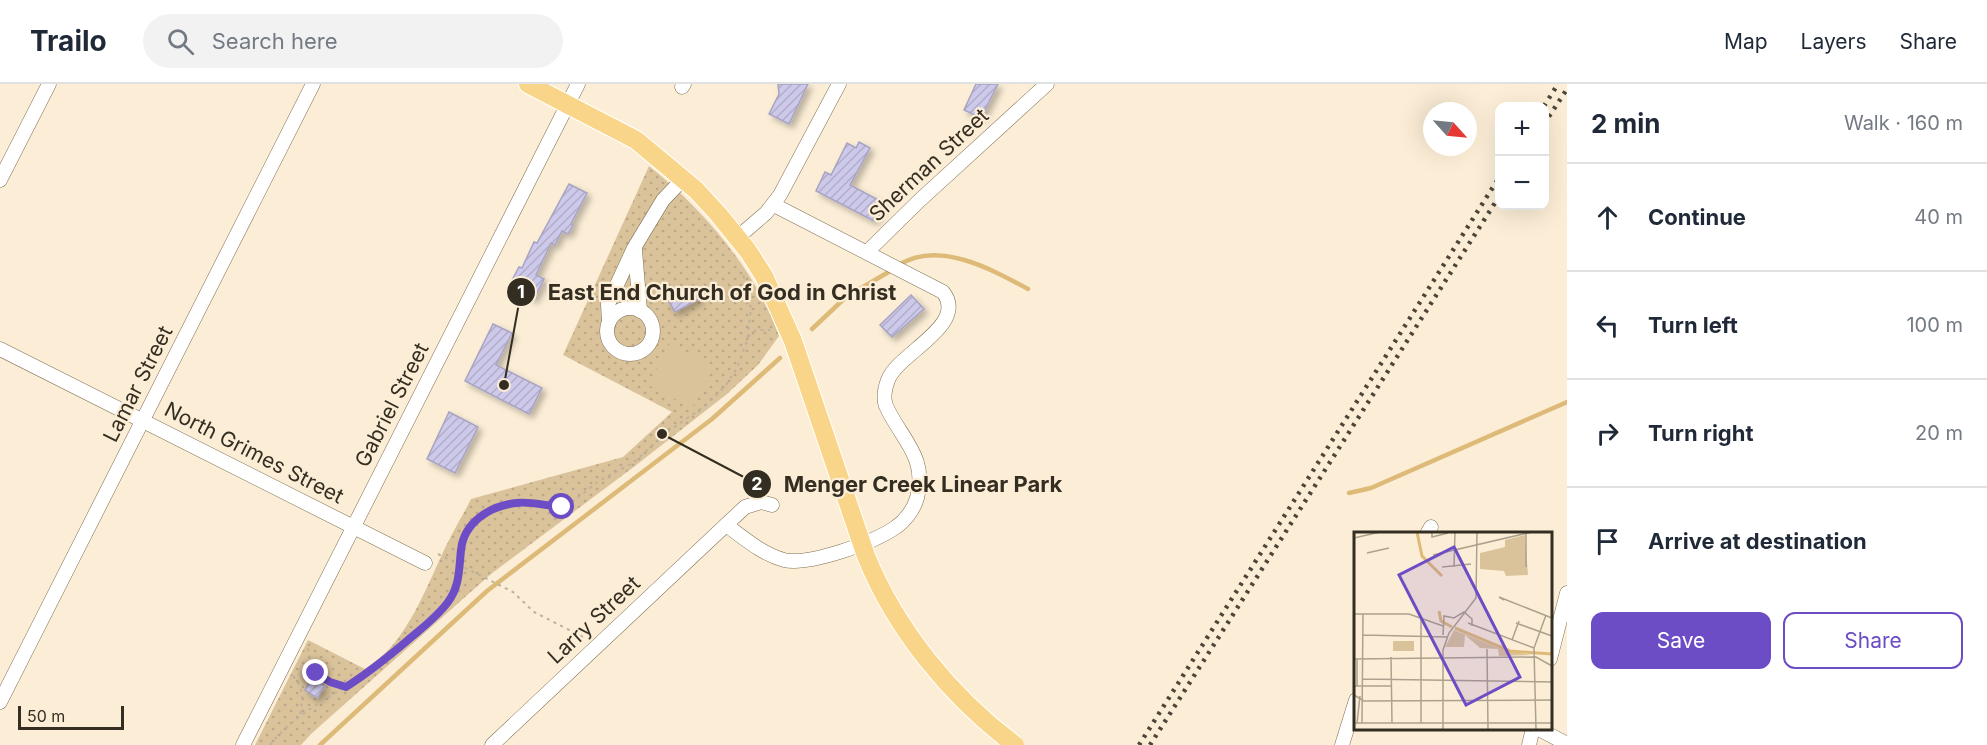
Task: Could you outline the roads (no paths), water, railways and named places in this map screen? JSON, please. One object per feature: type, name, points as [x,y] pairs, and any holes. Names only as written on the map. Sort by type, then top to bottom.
[{"type":"main road","points":[[528,84],[636,140],[683,179],[719,215],[737,238],[764,276],[793,341],[867,557],[900,621],[968,706],[1015,745]]},
{"type":"street","points":[[0,180],[49,84]]},
{"type":"street","name":"Lamar Street","points":[[0,702],[313,84]]},
{"type":"street","name":"Gabriel Street","points":[[243,745],[578,84]]},
{"type":"street","points":[[737,238],[774,205],[839,84]]},
{"type":"street","name":"Sherman Street","points":[[867,252],[920,200],[1047,84]]},
{"type":"street","points":[[609,322],[618,311],[633,308],[640,311],[650,321],[652,336],[649,343],[638,353],[630,354],[616,350],[608,337],[608,304],[634,248],[663,200],[683,179]]},
{"type":"street","points":[[726,525],[765,553],[796,562],[812,560],[876,539],[899,525],[909,514],[917,497],[920,479],[918,465],[909,442],[886,405],[884,392],[888,378],[894,369],[944,322],[949,305],[943,292],[774,205]]},
{"type":"street","points":[[634,248],[640,311]]},
{"type":"street","name":"North Grimes Street","points":[[0,349],[425,563]]},
{"type":"street","name":"Larry Street","points":[[492,745],[745,507],[761,502],[772,505]]},
{"type":"street","points":[[1552,655],[1567,593]]},
{"type":"street","points":[[1342,745],[1354,706]]},
{"type":"street","points":[[1529,745],[1535,730]]},
{"type":"street","points":[[1537,730],[1567,744]]},
{"type":"waterway","points":[[899,265],[915,258],[931,255],[948,256],[998,273],[1028,289]]},
{"type":"waterway","points":[[812,329],[846,297],[892,270]]},
{"type":"waterway","points":[[320,745],[487,591],[712,419],[780,358]]},
{"type":"waterway","points":[[1349,493],[1371,488],[1567,402]]},
{"type":"railway","points":[[1547,102],[1558,84]]},
{"type":"railway","points":[[1549,116],[1567,89]]},
{"type":"railway","points":[[1139,745],[1495,184]]},
{"type":"railway","points":[[1150,745],[1495,203]]},
{"type":"place","name":"East End Church of God in Christ","points":[[504,385]]},
{"type":"place","name":"Menger Creek Linear Park","points":[[662,434]]}]
